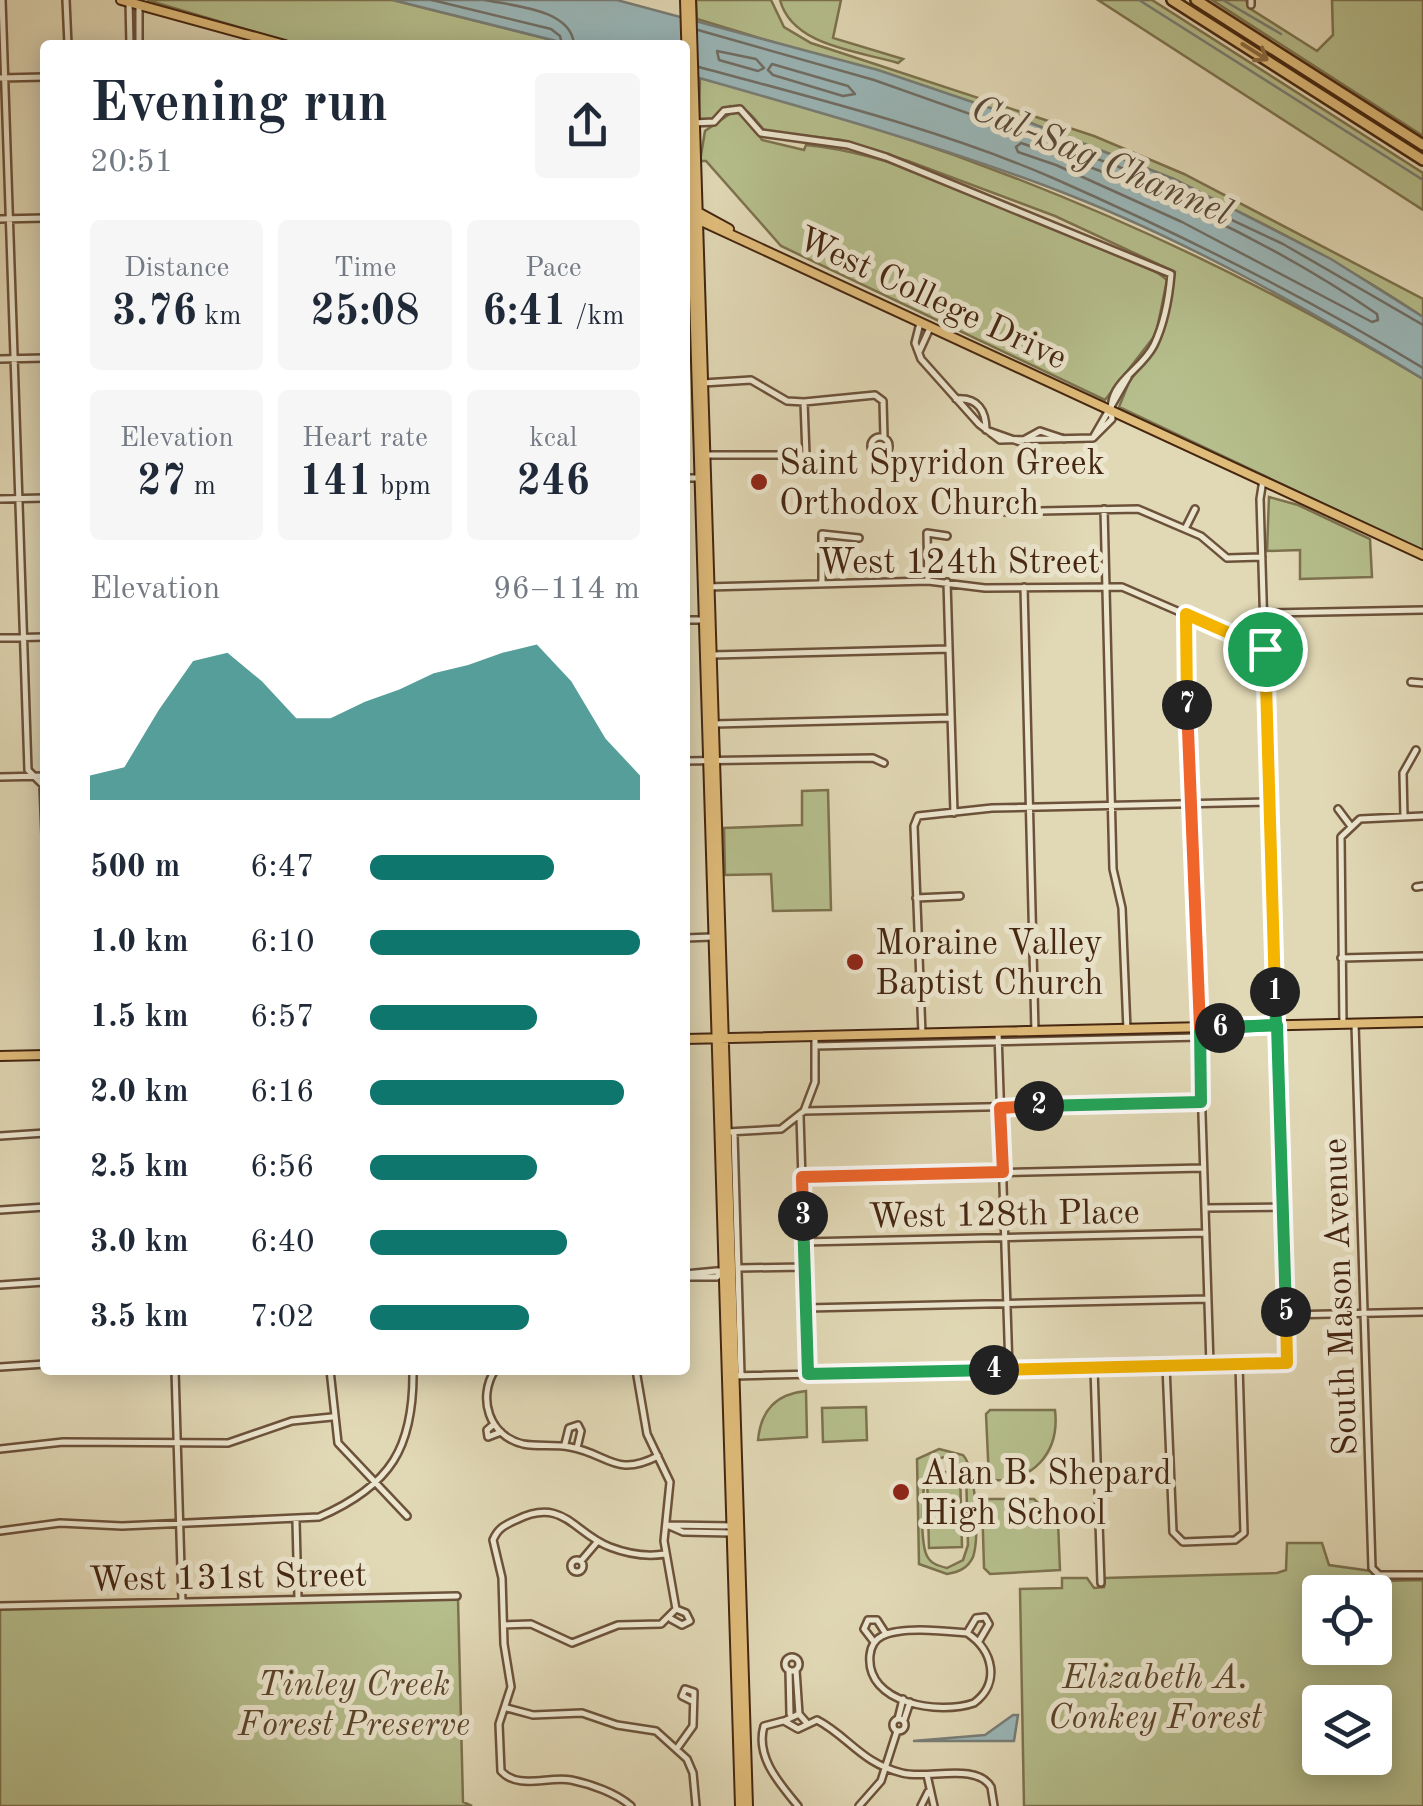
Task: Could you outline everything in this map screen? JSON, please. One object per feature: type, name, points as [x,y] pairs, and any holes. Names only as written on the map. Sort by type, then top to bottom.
[{"type":"highway","points":[[1172,0],[1423,160]]},
{"type":"highway","points":[[1196,0],[1423,145]]},
{"type":"main road","points":[[125,1],[267,40]]},
{"type":"main road","points":[[688,1],[689,40]]},
{"type":"main road","points":[[690,62],[691,212],[698,239],[694,340],[704,383],[706,454],[702,478]]},
{"type":"main road","points":[[692,123],[694,340],[734,1376],[733,1529],[740,1806]]},
{"type":"main road","name":"West College Drive","points":[[691,212],[732,232]]},
{"type":"main road","name":"West College Drive","points":[[691,212],[920,323],[1423,556]]},
{"type":"main road","points":[[698,239],[702,232],[718,228]]},
{"type":"main road","points":[[706,587],[702,620],[707,656]]},
{"type":"main road","points":[[690,1040],[815,1041],[922,1034],[998,1037],[1127,1030],[1200,1033],[1276,1025],[1423,1022]]},
{"type":"main road","points":[[719,1039],[730,1132],[730,1270]]},
{"type":"main road","points":[[0,1056],[40,1055]]},
{"type":"main road","points":[[733,1529],[748,1806]]},
{"type":"street","points":[[2,0],[28,770],[40,782]]},
{"type":"street","points":[[66,0],[68,40]]},
{"type":"street","points":[[125,1],[129,40]]},
{"type":"street","points":[[139,4],[140,40]]},
{"type":"street","points":[[3,78],[40,77]]},
{"type":"street","points":[[692,123],[714,122],[724,111],[740,109],[760,133],[848,145],[886,157],[1171,274],[1162,328],[1152,350],[1128,374],[1093,438],[1066,440],[1040,430],[1020,442],[986,430],[918,352],[915,343],[920,323]]},
{"type":"street","points":[[0,219],[40,218]]},
{"type":"street","points":[[918,352],[930,327]]},
{"type":"street","points":[[0,360],[40,358]]},
{"type":"street","points":[[704,383],[751,380],[787,401],[875,395],[883,401],[884,437]]},
{"type":"street","points":[[956,399],[972,400],[980,407],[986,415],[986,430]]},
{"type":"street","points":[[706,454],[806,455],[804,402]]},
{"type":"street","points":[[690,478],[702,478]]},
{"type":"street","points":[[734,1376],[1287,1363],[1262,557],[1264,480]]},
{"type":"street","points":[[0,499],[40,498]]},
{"type":"street","points":[[1104,509],[1113,869],[1122,908],[1127,1030]]},
{"type":"street","points":[[995,512],[1138,509],[1185,529],[1227,558],[1262,557]]},
{"type":"street","points":[[1185,529],[1195,509]]},
{"type":"street","points":[[928,581],[927,533],[947,536]]},
{"type":"street","points":[[822,584],[822,534],[858,538]]},
{"type":"street","name":"West 124th Street","points":[[706,587],[928,581],[985,588],[1122,587],[1265,649]]},
{"type":"street","points":[[947,582],[954,813]]},
{"type":"street","points":[[1024,587],[1035,1032]]},
{"type":"street","points":[[1265,613],[1423,610]]},
{"type":"street","points":[[1186,614],[1210,1365]]},
{"type":"street","points":[[690,620],[702,620]]},
{"type":"street","points":[[0,638],[40,637]]},
{"type":"street","points":[[707,656],[949,650]]},
{"type":"street","points":[[1411,682],[1423,683]]},
{"type":"street","points":[[709,724],[951,718]]},
{"type":"street","points":[[1404,816],[1403,773],[1416,750]]},
{"type":"street","points":[[690,761],[873,758],[884,763]]},
{"type":"street","points":[[0,777],[40,776]]},
{"type":"street","points":[[922,1034],[914,826],[923,814],[1269,802]]},
{"type":"street","points":[[1338,809],[1350,826]]},
{"type":"street","points":[[1343,1024],[1338,850],[1350,826],[1369,818],[1423,816]]},
{"type":"street","points":[[916,898],[960,896]]},
{"type":"street","points":[[690,938],[716,937]]},
{"type":"street","points":[[1342,958],[1423,956]]},
{"type":"street","name":"South Mason Avenue","points":[[1355,1024],[1372,1568],[1380,1575],[1423,1575]]},
{"type":"street","points":[[730,1132],[781,1128],[802,1113],[814,1090],[815,1041],[1200,1033]]},
{"type":"street","points":[[998,1037],[1008,1369]]},
{"type":"street","points":[[802,1113],[1201,1102]]},
{"type":"street","points":[[802,1113],[808,1374]]},
{"type":"street","points":[[0,1136],[40,1133]]},
{"type":"street","points":[[802,1177],[1204,1168]]},
{"type":"street","points":[[0,1210],[40,1207]]},
{"type":"street","points":[[1205,1208],[1282,1207]]},
{"type":"street","name":"West 128th Place","points":[[803,1242],[1206,1233]]},
{"type":"street","points":[[690,1275],[804,1267]]},
{"type":"street","points":[[0,1284],[40,1282]]},
{"type":"street","points":[[806,1308],[1208,1300]]},
{"type":"street","points":[[1286,1315],[1423,1312]]},
{"type":"street","points":[[0,1367],[40,1364]]},
{"type":"street","points":[[1166,1366],[1176,1539],[1235,1540],[1242,1536],[1239,1365]]},
{"type":"street","points":[[1094,1368],[1100,1583]]},
{"type":"street","points":[[175,1375],[182,1602]]},
{"type":"street","points":[[330,1375],[332,1417],[338,1443],[407,1516]]},
{"type":"street","points":[[0,1530],[60,1523],[296,1521],[350,1504],[376,1484],[408,1432],[414,1409],[413,1375]]},
{"type":"street","points":[[493,1375],[486,1398],[494,1424],[520,1444],[578,1448],[626,1467],[658,1456]]},
{"type":"street","points":[[504,1625],[531,1624],[572,1643],[618,1625],[656,1625],[671,1619],[676,1609],[665,1554],[670,1482],[648,1434],[637,1375]]},
{"type":"street","points":[[0,1449],[63,1442],[228,1442],[292,1421],[332,1417]]},
{"type":"street","points":[[494,1424],[487,1430],[488,1437],[500,1432]]},
{"type":"street","points":[[565,1446],[575,1424],[581,1431],[578,1448]]},
{"type":"street","points":[[631,1806],[618,1796],[575,1781],[506,1777],[499,1768],[498,1738],[511,1687],[501,1571],[492,1544],[499,1529],[528,1515],[552,1514],[579,1524],[598,1541],[646,1557],[665,1554]]},
{"type":"street","points":[[296,1521],[298,1599]]},
{"type":"street","points":[[667,1525],[733,1529]]},
{"type":"street","points":[[581,1561],[598,1541]]},
{"type":"street","name":"West 131st Street","points":[[0,1606],[457,1596]]},
{"type":"street","points":[[671,1619],[682,1625],[690,1621],[686,1613],[676,1609]]},
{"type":"street","points":[[967,1633],[976,1618],[984,1616],[989,1624],[980,1641]]},
{"type":"street","points":[[874,1642],[864,1628],[868,1620],[877,1620],[886,1634]]},
{"type":"street","points":[[967,1633],[980,1641],[988,1655],[992,1676],[982,1696],[964,1706],[907,1700],[885,1690],[874,1677],[870,1653],[874,1642],[886,1634],[967,1633]]},
{"type":"street","points":[[798,1806],[778,1782],[762,1747],[764,1726],[790,1714],[792,1670],[799,1714],[806,1722]]},
{"type":"street","points":[[678,1747],[692,1726],[692,1700]]},
{"type":"street","points":[[859,1806],[872,1793],[885,1768],[897,1730],[893,1724],[901,1719],[907,1700]]},
{"type":"street","points":[[507,1708],[533,1715],[582,1713],[617,1725],[656,1730],[678,1747],[694,1773],[696,1806]]},
{"type":"street","points":[[790,1714],[799,1714]]},
{"type":"street","points":[[784,1720],[792,1728],[806,1722],[824,1723],[846,1745],[885,1768],[928,1775],[977,1775],[992,1787],[994,1806]]},
{"type":"street","points":[[928,1775],[928,1792],[934,1806]]},
{"type":"street","points":[[921,1806],[928,1792]]},
{"type":"green space","points":[[147,0],[393,0],[552,40],[282,40]]},
{"type":"green space","points":[[696,0],[771,0],[784,27],[811,43],[1094,136],[1184,174],[1423,299],[1423,317],[1336,263],[1248,216],[1160,176],[980,108],[697,19]]},
{"type":"green space","points":[[780,0],[841,0],[833,38],[903,59],[898,63],[812,37],[798,28]]},
{"type":"green space","points":[[1098,0],[1152,0],[1423,173],[1423,210]]},
{"type":"green space","points":[[1212,0],[1246,0],[1249,8],[1317,51],[1333,35],[1332,0],[1423,0],[1423,136]]},
{"type":"green space","points":[[700,78],[890,133],[1073,201],[1251,283],[1423,379],[1423,551],[1119,407],[1129,382],[1159,342],[1175,272],[1055,216],[908,161],[841,140],[765,131],[750,114],[737,107],[730,106],[714,119],[699,122]]},
{"type":"green space","points":[[734,111],[746,116],[762,140],[804,150],[806,145],[848,152],[938,178],[1158,273],[1167,280],[1156,334],[1105,400],[781,246],[706,161],[700,161],[705,131]]},
{"type":"green space","points":[[1269,497],[1298,505],[1370,539],[1372,577],[1300,579],[1300,550],[1267,551]]},
{"type":"green space","points":[[828,790],[831,910],[773,911],[771,874],[725,875],[724,828],[802,825],[802,791]]},
{"type":"green space","points":[[806,1391],[807,1437],[758,1440],[772,1405]]},
{"type":"green space","points":[[866,1407],[867,1440],[823,1442],[822,1408]]},
{"type":"green space","points":[[990,1410],[1055,1410],[1048,1452],[1031,1471],[1005,1480],[989,1480],[986,1414]]},
{"type":"green space","points":[[939,1449],[963,1455],[967,1463],[976,1535],[973,1557],[963,1569],[947,1574],[919,1564],[917,1459]],"holes":[[[949,1456],[966,1471],[968,1545],[963,1560],[947,1568],[931,1561],[924,1548],[925,1478],[932,1460]]]},
{"type":"green space","points":[[927,1472],[960,1472],[962,1547],[929,1548]]},
{"type":"green space","points":[[982,1499],[1034,1499],[1058,1522],[1060,1570],[990,1574],[984,1568]]},
{"type":"green space","name":"Elizabeth A. Conkey Forest","points":[[1287,1543],[1322,1543],[1329,1565],[1371,1571],[1375,1575],[1302,1575],[1302,1665],[1392,1665],[1392,1581],[1423,1580],[1423,1806],[1024,1806],[1020,1589],[1062,1588],[1062,1578],[1087,1578],[1094,1588],[1104,1587],[1105,1578],[1286,1570]]},
{"type":"green space","name":"Tinley Creek Forest Preserve","points":[[458,1599],[463,1802],[472,1806],[0,1806],[0,1607]]},
{"type":"water","name":"Cal-Sag Channel","points":[[393,0],[617,0],[878,70],[1008,114],[1174,179],[1331,259],[1423,317],[1423,379],[1239,274],[1095,205],[911,140],[690,75],[690,40],[552,40]]},
{"type":"water","points":[[1018,1715],[1014,1741],[913,1741],[985,1735]]},
{"type":"waterway","points":[[1139,0],[1423,180]]},
{"type":"waterway","points":[[1223,0],[1281,34]]},
{"type":"place","name":"Saint Spyridon Greek Orthodox Church","points":[[759,482]]},
{"type":"place","name":"Moraine Valley Baptist Church","points":[[855,962]]},
{"type":"place","name":"Alan B. Shepard High School","points":[[901,1492]]},
{"type":"route","points":[[1265,649],[1186,614],[1200,1028],[1277,1025],[1287,1363],[808,1374],[802,1177],[1003,1172],[1000,1108],[1201,1102],[1200,1028],[1276,1025],[1265,649]]}]
